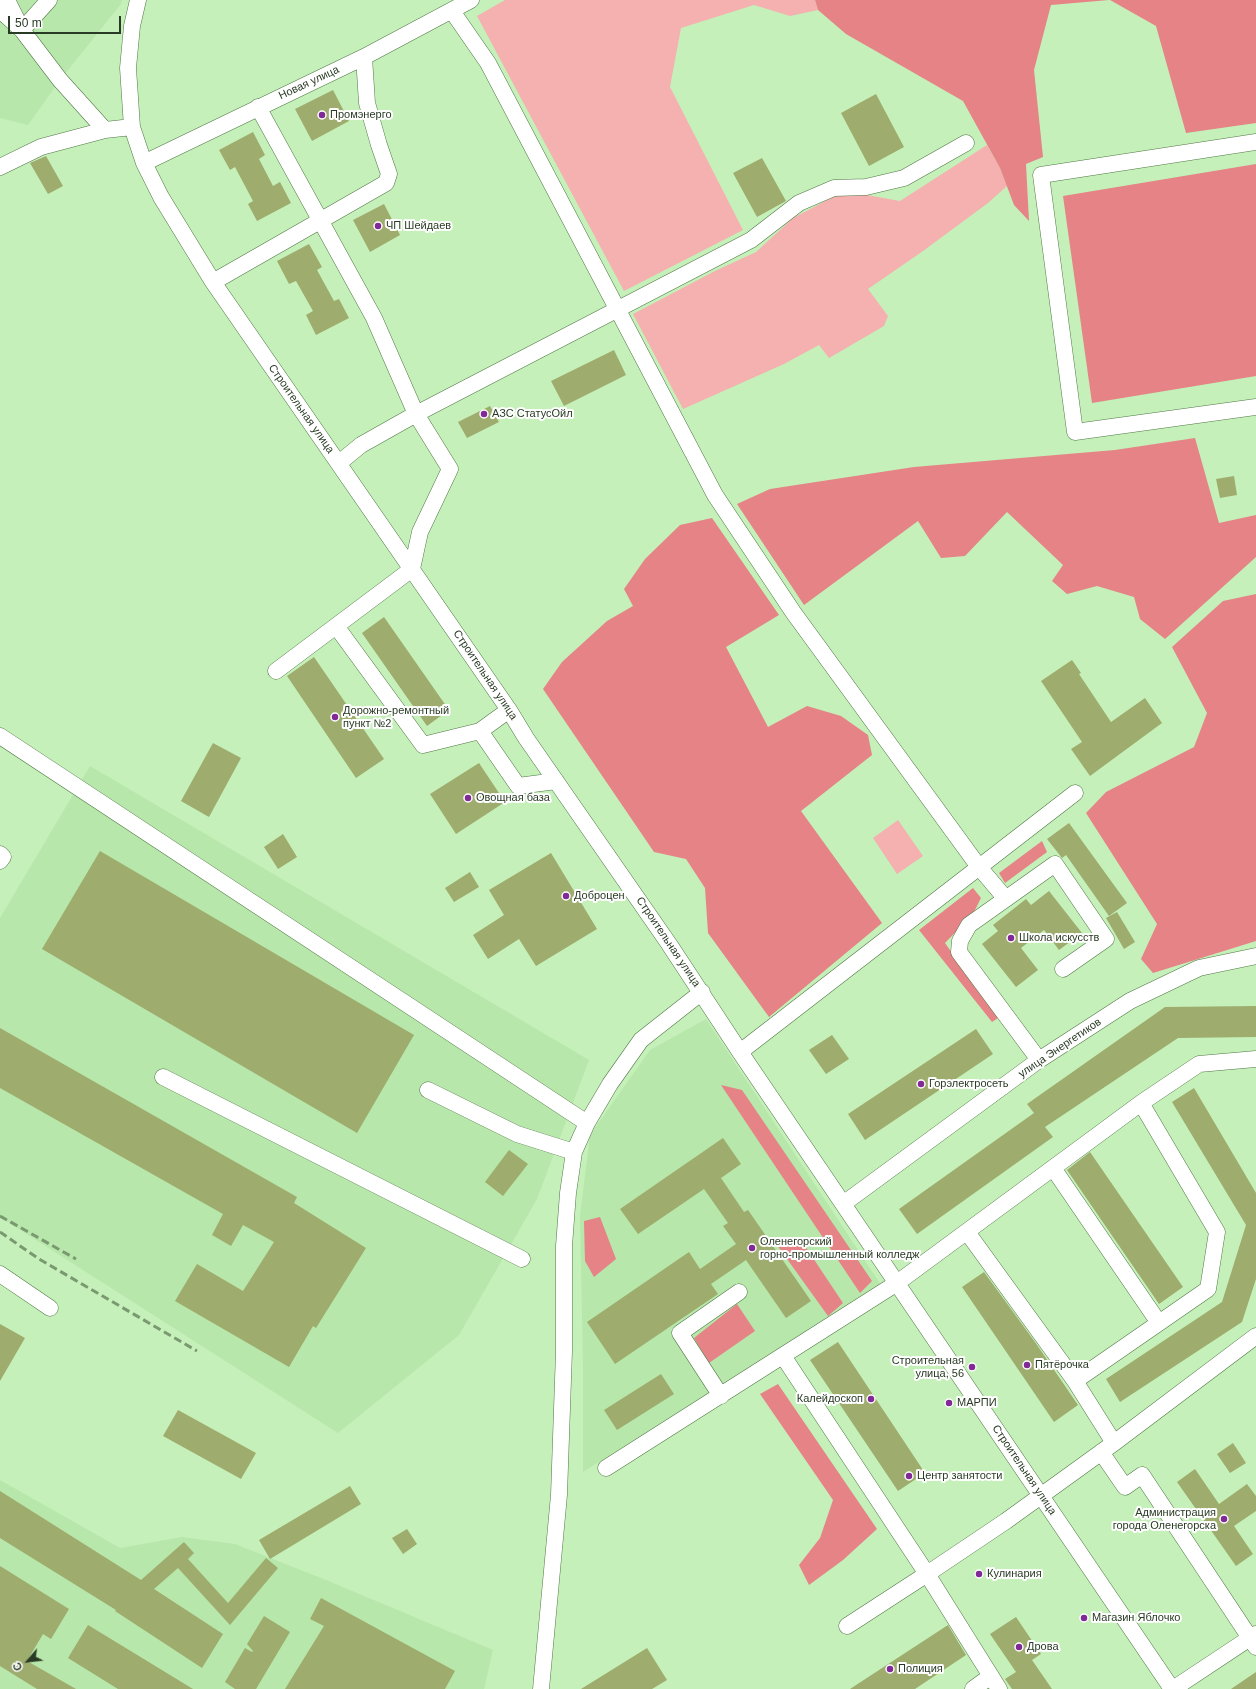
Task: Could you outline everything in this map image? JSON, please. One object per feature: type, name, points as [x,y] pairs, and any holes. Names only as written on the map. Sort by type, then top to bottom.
[{"type":"street","points":[[7,0],[22,30]]},
{"type":"street","points":[[22,30],[48,0]]},
{"type":"street","name":"Строительная улица","points":[[138,0],[132,26],[128,68],[132,127],[144,163],[161,197],[213,282],[510,710],[526,738],[702,992],[740,1052],[1172,1689]]},
{"type":"street","name":"Новая улица","points":[[144,163],[364,57],[471,0]]},
{"type":"street","points":[[0,10],[22,30],[60,80],[105,130]]},
{"type":"street","points":[[452,11],[488,63],[715,495],[793,612],[979,867],[1006,899]]},
{"type":"street","points":[[213,282],[321,222],[386,183],[389,174],[379,145],[368,103],[364,57]]},
{"type":"street","points":[[258,107],[374,318],[416,414],[450,469],[420,532],[412,569],[276,671]]},
{"type":"street","points":[[0,167],[41,147],[105,130],[132,127]]},
{"type":"street","points":[[1256,142],[1040,176],[1075,432],[1256,407]]},
{"type":"street","points":[[339,463],[361,446],[416,414],[751,240],[799,203],[834,188],[866,187],[904,178],[966,143]]},
{"type":"street","points":[[336,626],[424,745],[480,731],[510,710]]},
{"type":"street","points":[[480,731],[518,786],[556,781]]},
{"type":"street","points":[[0,736],[587,1123]]},
{"type":"street","points":[[740,1052],[1075,793]]},
{"type":"street","points":[[0,854],[3,857],[0,861]]},
{"type":"street","points":[[1039,1060],[959,952],[960,941],[969,925],[1055,864],[1106,939],[1063,969]]},
{"type":"street","name":"улица Энергетиков","points":[[843,1204],[1039,1060],[1130,1001],[1199,968],[1256,956]]},
{"type":"street","points":[[541,1689],[559,1495],[564,1351],[564,1246],[568,1193],[574,1152],[587,1123],[610,1084],[642,1040],[702,992]]},
{"type":"street","points":[[606,1468],[897,1283],[1141,1103],[1199,1064],[1256,1059]]},
{"type":"street","points":[[163,1077],[522,1259]]},
{"type":"street","points":[[428,1090],[517,1134],[574,1152]]},
{"type":"street","points":[[1074,1381],[1208,1289],[1218,1232],[1141,1103]]},
{"type":"street","points":[[1053,1168],[1159,1323]]},
{"type":"street","points":[[967,1232],[1074,1381],[1108,1447],[1125,1487],[1142,1475],[1254,1640],[1172,1689]]},
{"type":"street","points":[[0,1274],[50,1308]]},
{"type":"street","points":[[721,1396],[680,1333],[739,1292]]},
{"type":"street","points":[[847,1626],[927,1574],[1041,1496],[1256,1336]]},
{"type":"street","points":[[783,1356],[927,1574],[995,1683],[973,1689]]},
{"type":"shaded area","points":[[0,0],[122,0],[121,4],[60,80],[28,125],[0,118]]},
{"type":"shaded area","points":[[505,0],[815,0],[818,10],[790,16],[754,5],[681,28],[670,87],[743,230],[624,291],[477,16]]},
{"type":"shaded area","points":[[815,0],[1109,0],[1051,5],[1034,70],[1043,157],[1026,164],[1029,221],[1014,205],[1000,168],[963,101],[846,34],[818,10]]},
{"type":"shaded area","points":[[1110,0],[1256,0],[1256,123],[1186,133],[1156,26]]},
{"type":"shaded area","points":[[987,145],[1000,168],[1007,186],[988,203],[868,289],[888,316],[884,326],[829,358],[819,345],[784,364],[683,409],[633,314],[715,271],[756,252],[793,218],[837,195],[861,194],[900,201]]},
{"type":"shaded area","points":[[1256,164],[1256,376],[1092,403],[1063,196]]},
{"type":"shaded area","points":[[1195,438],[1219,523],[1256,515],[1256,557],[1165,639],[1140,619],[1134,597],[1097,586],[1067,594],[1052,581],[1063,565],[1007,512],[965,556],[941,558],[918,521],[804,605],[737,504],[770,489],[914,467],[1115,450]]},
{"type":"shaded area","points":[[712,518],[779,615],[726,647],[768,727],[807,706],[841,716],[868,735],[872,755],[801,811],[882,923],[769,1017],[708,933],[705,888],[686,859],[654,852],[543,689],[562,662],[607,621],[633,606],[624,589],[645,559],[680,525]]},
{"type":"shaded area","points":[[1256,594],[1256,941],[1153,973],[1141,959],[1157,924],[1086,813],[1106,792],[1194,747],[1207,713],[1172,647],[1223,601]]},
{"type":"shaded area","points":[[90,766],[589,1060],[537,1199],[459,1335],[338,1433],[0,1217],[0,918]]},
{"type":"shaded area","points":[[898,820],[923,856],[897,874],[873,838]]},
{"type":"shaded area","points":[[1042,841],[1047,852],[1005,883],[999,873]]},
{"type":"shaded area","points":[[973,888],[981,898],[973,914],[945,943],[998,1018],[992,1022],[919,930]]},
{"type":"shaded area","points":[[706,1019],[881,1285],[583,1472],[583,1365],[580,1216],[590,1135],[650,1050]]},
{"type":"shaded area","points":[[721,1085],[742,1090],[872,1281],[860,1293]]},
{"type":"shaded area","points":[[600,1217],[616,1259],[594,1277],[585,1261],[584,1221]]},
{"type":"shaded area","points":[[772,1238],[801,1240],[843,1303],[828,1316]]},
{"type":"shaded area","points":[[737,1304],[755,1331],[709,1363],[694,1338]]},
{"type":"shaded area","points":[[778,1384],[877,1529],[843,1560],[809,1585],[799,1565],[820,1538],[833,1500],[760,1394]]},
{"type":"shaded area","points":[[0,1480],[120,1548],[182,1537],[235,1544],[326,1580],[493,1650],[484,1689],[0,1689]]},
{"type":"building","name":"Промэнерго","points":[[333,90],[349,121],[312,141],[295,109]]},
{"type":"building","points":[[876,94],[904,147],[869,166],[841,113]]},
{"type":"building","points":[[253,132],[265,155],[259,159],[273,186],[280,182],[291,203],[257,221],[248,204],[253,201],[235,167],[230,170],[219,150]]},
{"type":"building","points":[[46,156],[63,186],[48,194],[30,163]]},
{"type":"building","points":[[762,158],[786,201],[757,217],[733,173]]},
{"type":"building","points":[[384,204],[400,235],[370,252],[353,220]]},
{"type":"building","points":[[309,244],[322,267],[317,270],[334,301],[339,299],[349,318],[316,335],[306,315],[313,311],[296,281],[289,284],[277,261]]},
{"type":"building","points":[[614,350],[626,375],[564,406],[551,381]]},
{"type":"building","name":"АЗС СтатусОйл","points":[[490,406],[499,422],[467,438],[458,422]]},
{"type":"building","points":[[1234,476],[1237,495],[1220,498],[1216,479]]},
{"type":"building","points":[[384,617],[449,710],[427,726],[362,633]]},
{"type":"building","name":"Дорожно-ремонтный пункт №2","points":[[314,657],[384,759],[356,778],[287,676]]},
{"type":"building","points":[[1072,660],[1081,673],[1079,674],[1111,722],[1145,698],[1162,723],[1090,776],[1071,749],[1082,742],[1041,681]]},
{"type":"building","points":[[213,743],[241,758],[209,817],[181,801]]},
{"type":"building","name":"Овощная база","points":[[479,763],[505,802],[456,834],[430,794]]},
{"type":"building","points":[[1069,823],[1127,903],[1109,916],[1066,855],[1062,858],[1047,839]]},
{"type":"building","points":[[283,834],[297,857],[278,869],[264,847]]},
{"type":"building","points":[[100,851],[414,1035],[357,1133],[42,949]]},
{"type":"building","points":[[551,853],[597,929],[536,966],[519,939],[488,959],[473,935],[504,915],[489,890]]},
{"type":"building","points":[[470,872],[479,887],[454,902],[445,888]]},
{"type":"building","name":"Школа искусств","points":[[1049,891],[1082,933],[1059,950],[1044,930],[1021,948],[1038,970],[1016,987],[982,944],[998,931],[993,925],[1026,899],[1031,905]]},
{"type":"building","points":[[1117,912],[1135,942],[1124,949],[1106,918]]},
{"type":"building","points":[[1256,1006],[1256,1037],[1178,1038],[1045,1127],[1053,1137],[917,1234],[899,1209],[1034,1113],[1027,1104],[1165,1007]]},
{"type":"building","points":[[0,1028],[297,1197],[294,1203],[366,1248],[316,1328],[313,1326],[289,1367],[175,1301],[197,1264],[243,1291],[274,1242],[243,1225],[231,1246],[212,1235],[223,1214],[0,1088]]},
{"type":"building","name":"Горэлектросеть","points":[[976,1029],[993,1054],[865,1140],[848,1114]]},
{"type":"building","points":[[832,1035],[849,1059],[826,1074],[809,1050]]},
{"type":"building","points":[[1194,1088],[1256,1193],[1256,1279],[1242,1322],[1120,1402],[1106,1379],[1222,1302],[1246,1225],[1172,1102]]},
{"type":"building","name":"Оленегорский горно-промышленный колледж","points":[[723,1138],[741,1164],[721,1178],[744,1212],[748,1210],[811,1301],[786,1318],[746,1260],[711,1284],[718,1294],[615,1364],[587,1322],[689,1252],[700,1269],[736,1244],[723,1226],[728,1223],[704,1189],[638,1234],[620,1209]]},
{"type":"building","points":[[509,1150],[528,1164],[503,1196],[485,1182]]},
{"type":"building","points":[[1090,1152],[1183,1287],[1159,1304],[1067,1170]]},
{"type":"building","points":[[984,1272],[1035,1342],[1078,1405],[1054,1422],[962,1287]]},
{"type":"building","points":[[0,1324],[25,1338],[0,1381]]},
{"type":"building","points":[[838,1342],[925,1473],[898,1491],[810,1360]]},
{"type":"building","points":[[661,1374],[674,1394],[617,1430],[604,1410]]},
{"type":"building","points":[[178,1410],[256,1453],[241,1479],[163,1436]]},
{"type":"building","points":[[1233,1443],[1246,1463],[1230,1473],[1217,1454]]},
{"type":"building","name":"Администрация города Оленегорска","points":[[1195,1469],[1219,1504],[1247,1484],[1256,1496],[1256,1511],[1234,1526],[1253,1554],[1236,1566],[1177,1482]]},
{"type":"building","points":[[350,1486],[361,1504],[270,1559],[259,1540]]},
{"type":"building","points":[[0,1491],[141,1580],[184,1542],[194,1553],[188,1559],[228,1603],[266,1558],[278,1568],[230,1625],[178,1568],[154,1589],[223,1634],[202,1668],[115,1611],[116,1610],[0,1538]]},
{"type":"building","points":[[407,1529],[417,1544],[403,1554],[392,1538]]},
{"type":"building","points":[[0,1566],[69,1609],[51,1639],[43,1634],[27,1661],[76,1689],[37,1689],[0,1666]]},
{"type":"building","points":[[321,1598],[455,1671],[445,1689],[285,1689],[324,1626],[310,1619]]},
{"type":"building","points":[[264,1616],[290,1632],[256,1689],[235,1689],[225,1682],[245,1648],[252,1652],[253,1651],[247,1644]]},
{"type":"building","points":[[1016,1617],[1041,1654],[1032,1660],[1052,1689],[1012,1689],[1005,1679],[1016,1672],[990,1634]]},
{"type":"building","points":[[88,1625],[193,1689],[118,1689],[68,1658]]},
{"type":"building","points":[[948,1625],[966,1655],[915,1689],[850,1689]]},
{"type":"building","points":[[647,1648],[667,1680],[652,1689],[581,1689]]},
{"type":"building","points":[[1256,1672],[1256,1689],[1231,1689]]},
{"type":"railway","points":[[0,1216],[76,1259]]},
{"type":"railway","points":[[0,1232],[39,1259],[197,1351]]},
{"type":"place","name":"Промэнерго","points":[[322,115]]},
{"type":"place","name":"ЧП Шейдаев","points":[[378,226]]},
{"type":"place","name":"АЗС СтатусОйл","points":[[484,414]]},
{"type":"place","name":"Дорожно-ремонтный пункт №2","points":[[335,717]]},
{"type":"place","name":"Овощная база","points":[[468,798]]},
{"type":"place","name":"Доброцен","points":[[566,896]]},
{"type":"place","name":"Школа искусств","points":[[1011,938]]},
{"type":"place","name":"Горэлектросеть","points":[[921,1084]]},
{"type":"place","name":"Оленегорский горно-промышленный колледж","points":[[752,1248]]},
{"type":"place","name":"Пятёрочка","points":[[1027,1365]]},
{"type":"place","name":"Строительная улица, 56","points":[[972,1367]]},
{"type":"place","name":"Калейдоскоп","points":[[871,1399]]},
{"type":"place","name":"МАРПИ","points":[[949,1403]]},
{"type":"place","name":"Центр занятости","points":[[909,1476]]},
{"type":"place","name":"Администрация города Оленегорска","points":[[1224,1519]]},
{"type":"place","name":"Кулинария","points":[[979,1574]]},
{"type":"place","name":"Магазин Яблочко","points":[[1084,1618]]},
{"type":"place","name":"Дрова","points":[[1019,1647]]},
{"type":"place","name":"Полиция","points":[[890,1669]]}]
